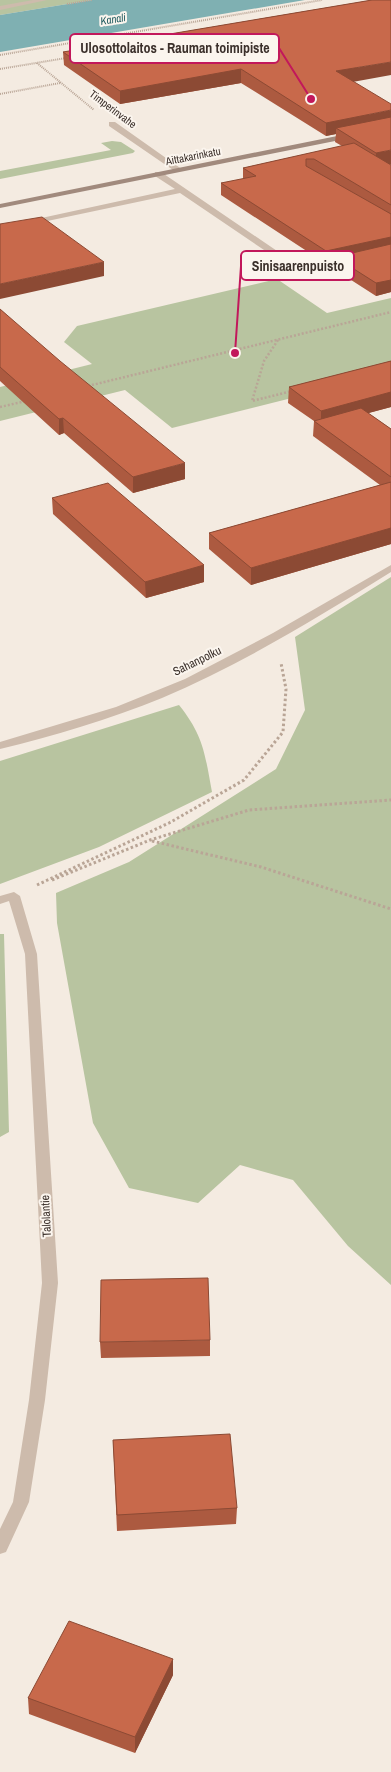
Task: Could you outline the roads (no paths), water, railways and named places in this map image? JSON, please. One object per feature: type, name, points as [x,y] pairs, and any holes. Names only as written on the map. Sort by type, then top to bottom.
[{"type":"main road","name":"Aittakarinkatu","points":[[0,206],[363,133]]},
{"type":"street","points":[[0,8],[44,0]]},
{"type":"street","name":"Timperinvahe","points":[[112,124],[179,170]]},
{"type":"street","points":[[158,174],[304,273],[362,259]]},
{"type":"street","points":[[0,229],[182,190]]},
{"type":"street","name":"Sahanpolku","points":[[0,746],[90,719],[157,696],[212,671],[391,568]]},
{"type":"street","name":"Talolantie","points":[[0,1547],[21,1502],[37,1400],[50,1283],[31,954],[7,898]]},
{"type":"water","name":"Kanali","points":[[92,0],[305,0],[0,52],[0,15]]},
{"type":"place","name":"Ulosottolaitos - Rauman toimipiste","points":[[311,99]]},
{"type":"place","name":"Sinisaarenpuisto","points":[[235,353]]}]
